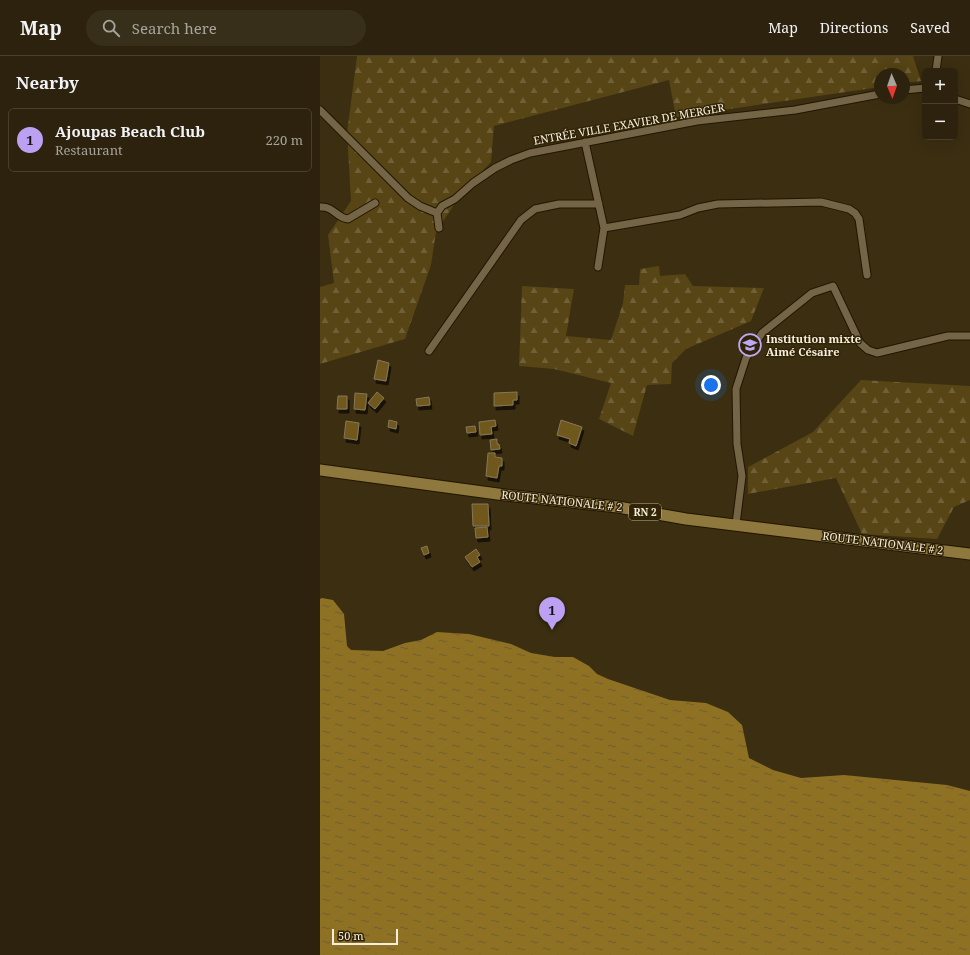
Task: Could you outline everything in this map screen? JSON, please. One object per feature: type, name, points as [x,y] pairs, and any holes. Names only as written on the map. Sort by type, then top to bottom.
[{"type":"main road","name":"ROUTE NATIONALE # 2","points":[[320,470],[505,495],[618,507],[686,519],[970,554]]},
{"type":"street","points":[[936,68],[938,56]]},
{"type":"street","points":[[910,89],[922,88]]},
{"type":"street","name":"ENTRÉE VILLE EXAVIER DE MERGER","points":[[438,213],[442,206],[455,199],[495,168],[530,153],[697,121],[795,110],[874,95]]},
{"type":"street","points":[[958,100],[970,104]]},
{"type":"street","points":[[320,110],[408,198],[420,206],[438,213],[439,228]]},
{"type":"street","points":[[585,142],[604,228],[598,267]]},
{"type":"street","points":[[604,228],[680,214],[698,208],[718,204],[821,202],[849,209],[855,213],[859,219],[867,275]]},
{"type":"street","points":[[320,207],[327,206],[342,217],[348,219],[375,203]]},
{"type":"street","points":[[429,351],[521,220],[535,209],[559,204],[599,204]]},
{"type":"street","points":[[736,524],[742,476],[737,444],[736,388],[746,358],[762,333],[812,293],[833,286],[860,343],[868,350],[877,353],[948,336],[970,336]]},
{"type":"green space","points":[[357,56],[913,56],[921,81],[910,82],[910,68],[874,68],[874,88],[676,117],[669,80],[494,126],[491,162],[461,194],[436,232],[431,265],[405,339],[320,364],[320,287],[334,283],[328,235],[351,201],[347,133]]},
{"type":"green space","points":[[659,266],[660,276],[685,274],[693,286],[764,288],[751,321],[686,349],[672,363],[671,384],[647,385],[633,436],[599,419],[611,383],[554,369],[519,366],[522,286],[574,289],[566,336],[611,340],[623,303],[625,285],[639,285],[640,269]]},
{"type":"green space","points":[[861,380],[970,386],[970,500],[954,507],[937,539],[862,534],[836,478],[748,494],[748,467],[813,432]]},
{"type":"water","points":[[320,599],[333,600],[344,614],[347,646],[351,650],[383,651],[405,643],[421,640],[437,632],[469,634],[511,644],[531,653],[555,657],[573,657],[589,666],[597,674],[608,679],[670,700],[706,703],[728,712],[742,725],[749,758],[773,770],[801,778],[844,775],[947,785],[970,791],[970,955],[320,955]]},
{"type":"building","points":[[378,360],[389,363],[386,381],[374,379]]},
{"type":"building","points":[[377,392],[384,398],[375,409],[368,403]]},
{"type":"building","points":[[517,392],[517,400],[513,400],[513,405],[494,406],[494,393]]},
{"type":"building","points":[[355,393],[367,394],[365,410],[354,409]]},
{"type":"building","points":[[338,396],[347,396],[347,409],[337,409]]},
{"type":"building","points":[[429,397],[430,405],[417,406],[416,399]]},
{"type":"building","points":[[389,420],[397,422],[396,429],[388,427]]},
{"type":"building","points":[[495,420],[496,426],[491,427],[492,434],[480,435],[479,422]]},
{"type":"building","points":[[561,420],[582,427],[576,446],[569,443],[570,439],[557,435]]},
{"type":"building","points":[[346,421],[359,423],[357,440],[344,438]]},
{"type":"building","points":[[475,426],[476,432],[467,433],[466,427]]},
{"type":"building","points":[[497,439],[497,444],[499,444],[500,449],[491,450],[490,440]]},
{"type":"building","points":[[488,453],[495,453],[495,457],[502,458],[502,466],[499,466],[497,478],[486,476]]},
{"type":"building","points":[[472,504],[488,504],[489,526],[473,526]]},
{"type":"building","points":[[487,527],[488,537],[476,538],[475,528]]},
{"type":"building","points":[[427,546],[429,553],[424,555],[421,548]]},
{"type":"building","points":[[476,549],[480,555],[477,557],[480,562],[472,567],[465,557]]},
{"type":"place","name":"Institution mixte Aimé Césaire","points":[[750,345]]},
{"type":"place","name":"Ajoupas Beach Club","points":[[552,630]]}]
